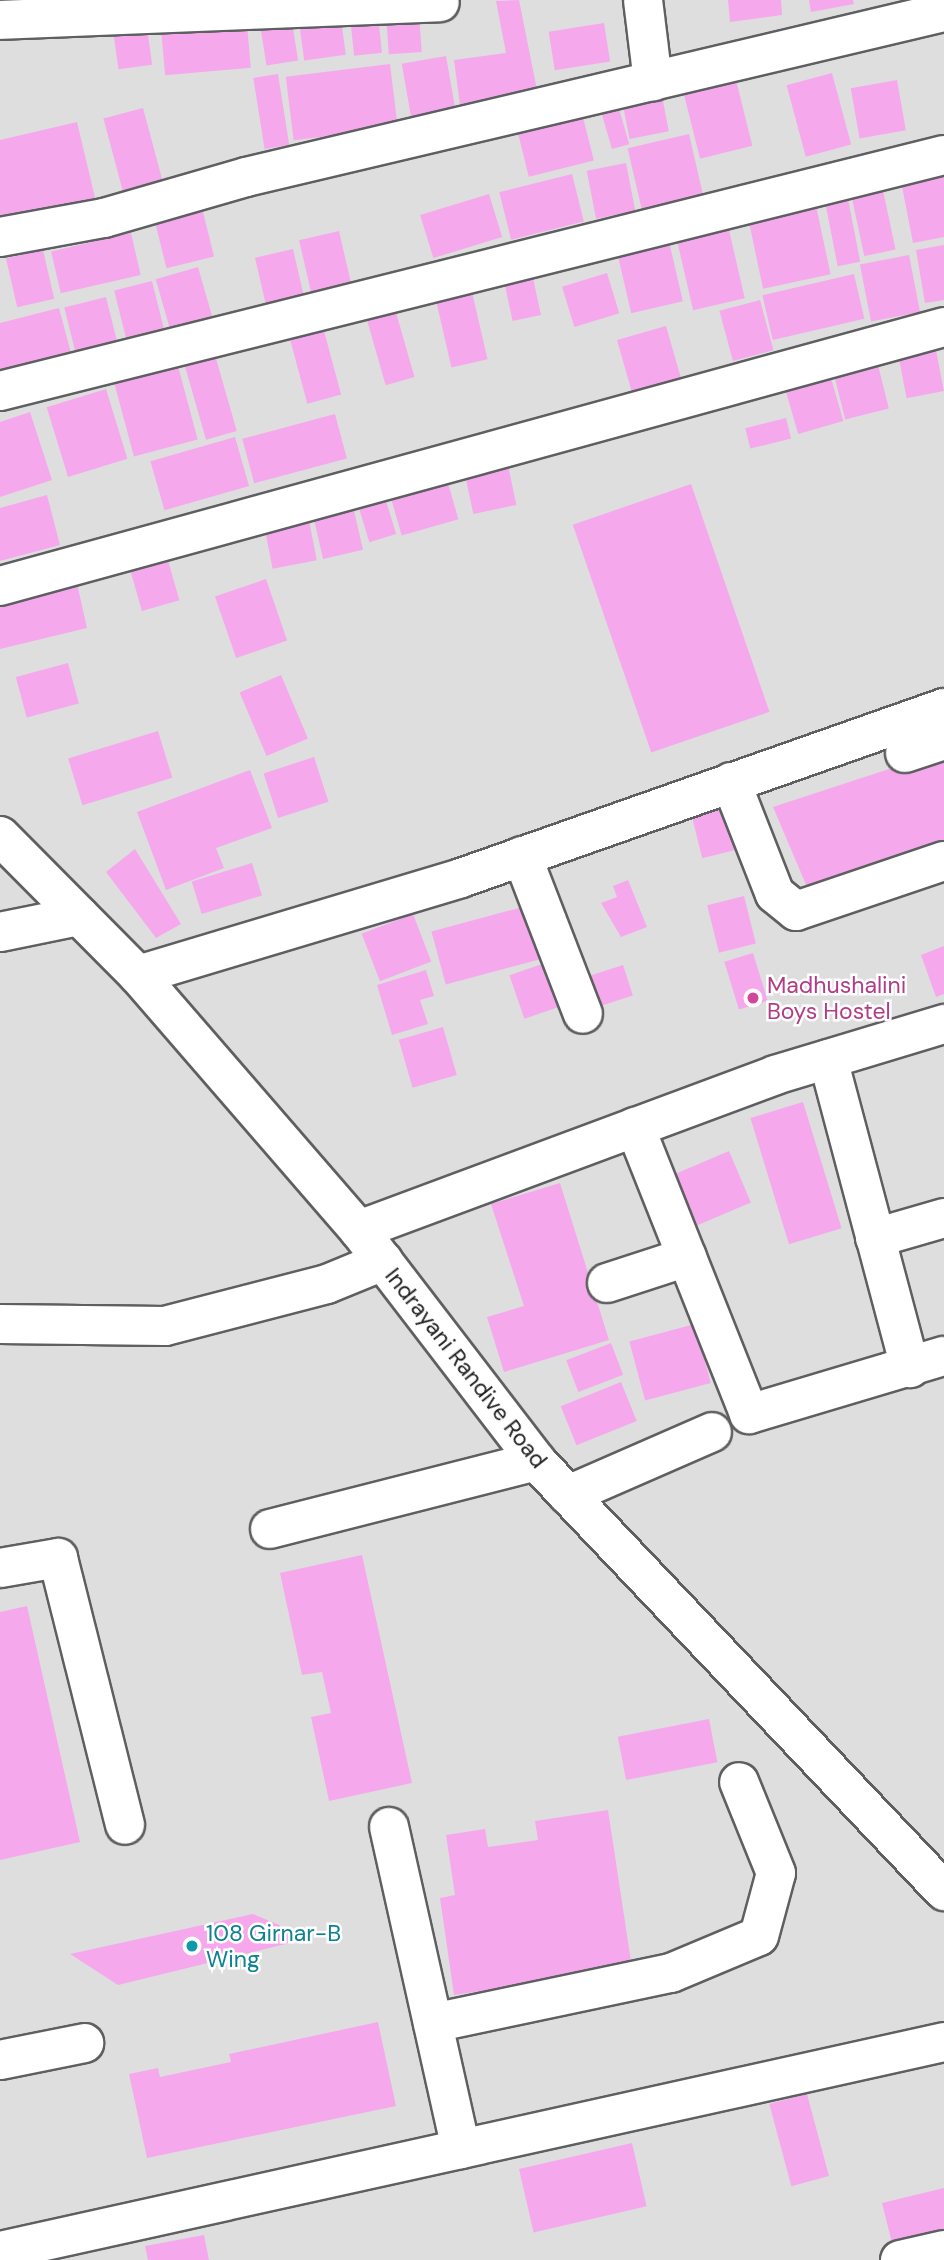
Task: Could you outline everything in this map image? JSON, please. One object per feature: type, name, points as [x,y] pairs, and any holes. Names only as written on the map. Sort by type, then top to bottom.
[{"type":"street","points":[[643,0],[653,81]]},
{"type":"street","points":[[0,20],[440,2]]},
{"type":"street","points":[[0,237],[104,218],[246,177],[944,12]]},
{"type":"street","points":[[0,391],[944,155]]},
{"type":"street","points":[[0,586],[944,327]]},
{"type":"street","points":[[138,975],[522,856],[944,708]]},
{"type":"street","points":[[905,752],[944,740]]},
{"type":"street","points":[[732,782],[775,894],[796,911],[944,861]]},
{"type":"street","name":"Indrayani Randive Road","points":[[0,836],[138,975],[359,1230],[536,1461],[944,1891]]},
{"type":"street","points":[[522,856],[583,1014]]},
{"type":"street","points":[[0,932],[79,916]]},
{"type":"street","points":[[359,1230],[635,1127],[828,1059],[944,1024]]},
{"type":"street","points":[[635,1127],[749,1414],[927,1362],[875,1238],[828,1059]]},
{"type":"street","points":[[875,1238],[944,1218]]},
{"type":"street","points":[[607,1283],[687,1257]]},
{"type":"street","points":[[0,1324],[165,1326],[327,1284],[383,1261]]},
{"type":"street","points":[[568,1495],[712,1432]]},
{"type":"street","points":[[270,1529],[536,1461]]},
{"type":"street","points":[[0,1568],[58,1558],[125,1825]]},
{"type":"street","points":[[433,2022],[671,1973],[759,1936],[776,1873],[739,1782]]},
{"type":"street","points":[[389,1827],[461,2149]]},
{"type":"street","points":[[0,2251],[944,2042]]},
{"type":"street","points":[[0,2060],[84,2043]]},
{"type":"street","points":[[900,2260],[944,2250]]},
{"type":"building","points":[[519,0],[537,90],[460,105],[454,60],[506,53],[496,1]]},
{"type":"building","points":[[728,0],[781,0],[782,15],[730,22]]},
{"type":"building","points":[[809,0],[853,0],[854,4],[811,12]]},
{"type":"building","points":[[246,13],[251,68],[165,75],[160,20]]},
{"type":"building","points":[[419,13],[422,52],[389,54],[386,15]]},
{"type":"building","points":[[378,15],[382,53],[354,56],[350,18]]},
{"type":"building","points":[[341,20],[346,55],[304,61],[299,26]]},
{"type":"building","points":[[292,22],[298,61],[266,66],[260,27]]},
{"type":"building","points":[[604,23],[610,62],[555,70],[549,32]]},
{"type":"building","points":[[147,28],[152,65],[118,69],[113,33]]},
{"type":"building","points":[[446,56],[456,110],[411,118],[402,64]]},
{"type":"building","points":[[390,64],[398,128],[294,140],[286,77]]},
{"type":"building","points":[[734,72],[752,146],[700,159],[682,85]]},
{"type":"building","points":[[832,73],[851,144],[806,157],[787,85]]},
{"type":"building","points":[[278,74],[289,145],[265,149],[253,78]]},
{"type":"building","points":[[897,80],[906,130],[860,138],[851,88]]},
{"type":"building","points":[[661,91],[669,131],[630,139],[622,99]]},
{"type":"building","points":[[616,98],[629,144],[612,149],[599,103]]},
{"type":"building","points":[[143,108],[163,183],[124,194],[103,119]]},
{"type":"building","points":[[582,113],[594,161],[529,177],[517,129]]},
{"type":"building","points":[[77,122],[97,206],[0,230],[0,140]]},
{"type":"building","points":[[689,134],[704,197],[642,212],[628,148]]},
{"type":"building","points":[[626,163],[635,211],[596,219],[587,171]]},
{"type":"building","points":[[944,163],[944,237],[913,243],[899,171]]},
{"type":"building","points":[[572,174],[584,222],[511,240],[499,192]]},
{"type":"building","points":[[881,181],[896,249],[864,256],[850,188]]},
{"type":"building","points":[[489,194],[502,237],[433,258],[420,215]]},
{"type":"building","points":[[848,199],[860,262],[838,266],[825,203]]},
{"type":"building","points":[[815,201],[831,274],[763,289],[748,215]]},
{"type":"building","points":[[201,204],[214,256],[167,268],[153,216]]},
{"type":"building","points":[[729,230],[745,298],[693,310],[677,242]]},
{"type":"building","points":[[339,231],[351,285],[311,294],[299,240]]},
{"type":"building","points":[[131,233],[141,275],[61,293],[51,251]]},
{"type":"building","points":[[668,237],[683,301],[631,313],[616,249]]},
{"type":"building","points":[[944,245],[944,300],[925,303],[916,250]]},
{"type":"building","points":[[293,249],[304,296],[266,305],[255,258]]},
{"type":"building","points":[[43,250],[54,299],[17,307],[6,259]]},
{"type":"building","points":[[909,255],[920,312],[871,321],[860,265]]},
{"type":"building","points":[[198,267],[212,316],[170,328],[156,279]]},
{"type":"building","points":[[532,273],[541,315],[513,321],[504,279]]},
{"type":"building","points":[[607,273],[619,313],[574,327],[562,287]]},
{"type":"building","points":[[854,274],[864,319],[773,340],[762,295]]},
{"type":"building","points":[[152,281],[165,334],[127,344],[114,290]]},
{"type":"building","points":[[472,292],[488,359],[451,368],[436,300]]},
{"type":"building","points":[[106,297],[118,345],[76,355],[64,307]]},
{"type":"building","points":[[760,300],[773,350],[733,361],[719,311]]},
{"type":"building","points":[[393,302],[414,377],[386,385],[364,310]]},
{"type":"building","points":[[59,308],[71,353],[0,372],[0,323]]},
{"type":"building","points":[[666,326],[681,379],[632,393],[617,340]]},
{"type":"building","points":[[323,327],[341,395],[307,404],[289,336]]},
{"type":"building","points":[[934,340],[944,391],[907,398],[897,347]]},
{"type":"building","points":[[215,355],[237,431],[206,440],[184,364]]},
{"type":"building","points":[[877,361],[889,409],[845,419],[833,372]]},
{"type":"building","points":[[178,366],[198,439],[134,456],[114,383]]},
{"type":"building","points":[[829,371],[843,421],[798,434],[784,384]]},
{"type":"building","points":[[106,389],[127,459],[68,477],[47,407]]},
{"type":"building","points":[[30,412],[52,480],[0,497],[0,422]]},
{"type":"building","points":[[335,414],[347,458],[254,483],[242,439]]},
{"type":"building","points":[[786,418],[791,438],[750,449],[745,428]]},
{"type":"building","points":[[235,437],[249,486],[164,510],[150,461]]},
{"type":"building","points":[[506,456],[516,505],[473,514],[463,465]]},
{"type":"building","points":[[446,476],[458,519],[402,536],[389,492]]},
{"type":"building","points":[[691,484],[769,712],[651,753],[573,525]]},
{"type":"building","points":[[383,491],[396,534],[369,542],[356,499]]},
{"type":"building","points":[[47,495],[60,545],[0,561],[0,508]]},
{"type":"building","points":[[352,502],[363,550],[323,559],[312,511]]},
{"type":"building","points":[[308,515],[317,560],[273,569],[264,524]]},
{"type":"building","points":[[167,557],[179,600],[142,611],[130,568]]},
{"type":"building","points":[[76,579],[87,628],[0,649],[0,597]]},
{"type":"building","points":[[266,579],[287,640],[236,658],[215,597]]},
{"type":"building","points":[[68,663],[79,704],[27,718],[16,677]]},
{"type":"building","points":[[281,675],[308,739],[267,756],[240,693]]},
{"type":"building","points":[[158,731],[172,778],[82,805],[68,758]]},
{"type":"building","points":[[944,751],[944,842],[807,887],[773,807]]},
{"type":"building","points":[[314,757],[329,802],[278,818],[264,773]]},
{"type":"building","points":[[250,770],[272,828],[216,848],[224,868],[166,890],[137,812]]},
{"type":"building","points":[[729,800],[741,849],[702,858],[690,810]]},
{"type":"building","points":[[135,849],[181,924],[156,938],[106,872]]},
{"type":"building","points":[[252,863],[262,896],[202,914],[192,881]]},
{"type":"building","points":[[628,880],[647,927],[621,937],[601,903],[617,897],[613,886]]},
{"type":"building","points":[[744,896],[756,944],[719,953],[707,905]]},
{"type":"building","points":[[530,905],[544,958],[446,985],[431,931]]},
{"type":"building","points":[[413,914],[431,962],[380,981],[362,934]]},
{"type":"building","points":[[944,946],[944,994],[936,997],[921,955]]},
{"type":"building","points":[[753,953],[768,1001],[739,1010],[724,962]]},
{"type":"building","points":[[551,961],[566,1004],[524,1019],[509,975]]},
{"type":"building","points":[[623,965],[633,995],[591,1009],[581,979]]},
{"type":"building","points":[[426,970],[434,996],[420,1000],[428,1024],[392,1035],[377,985]]},
{"type":"building","points":[[443,1027],[457,1075],[413,1088],[399,1040]]},
{"type":"building","points":[[803,1102],[842,1228],[789,1244],[750,1118]]},
{"type":"building","points":[[729,1151],[751,1203],[697,1225],[676,1174]]},
{"type":"building","points":[[560,1183],[609,1340],[504,1372],[487,1317],[524,1306],[491,1204]]},
{"type":"building","points":[[695,1324],[711,1383],[645,1401],[629,1342]]},
{"type":"building","points":[[611,1343],[623,1375],[578,1392],[566,1360]]},
{"type":"building","points":[[621,1382],[637,1421],[576,1445],[561,1406]]},
{"type":"building","points":[[362,1555],[412,1783],[329,1801],[311,1717],[331,1713],[322,1672],[302,1675],[280,1573]]},
{"type":"building","points":[[27,1606],[80,1842],[0,1860],[0,1612]]},
{"type":"building","points":[[709,1719],[717,1762],[626,1780],[618,1737]]},
{"type":"building","points":[[608,1810],[632,1968],[454,1995],[440,1898],[455,1895],[446,1835],[485,1829],[488,1847],[538,1840],[535,1821]]},
{"type":"building","name":"108 Girnar-B Wing","points":[[253,1914],[310,1938],[118,1985],[70,1954]]},
{"type":"building","points":[[378,2022],[396,2106],[147,2158],[129,2074],[158,2068],[160,2077],[231,2062],[229,2054]]},
{"type":"building","points":[[807,2094],[829,2176],[791,2186],[769,2104]]},
{"type":"building","points":[[632,2143],[647,2206],[534,2232],[519,2169]]},
{"type":"building","points":[[944,2188],[944,2235],[893,2247],[882,2203]]},
{"type":"building","points":[[204,2235],[209,2260],[148,2260],[145,2246]]},
{"type":"place","name":"Madhushalini Boys Hostel","points":[[753,998]]},
{"type":"place","name":"108 Girnar-B Wing","points":[[192,1946]]}]
